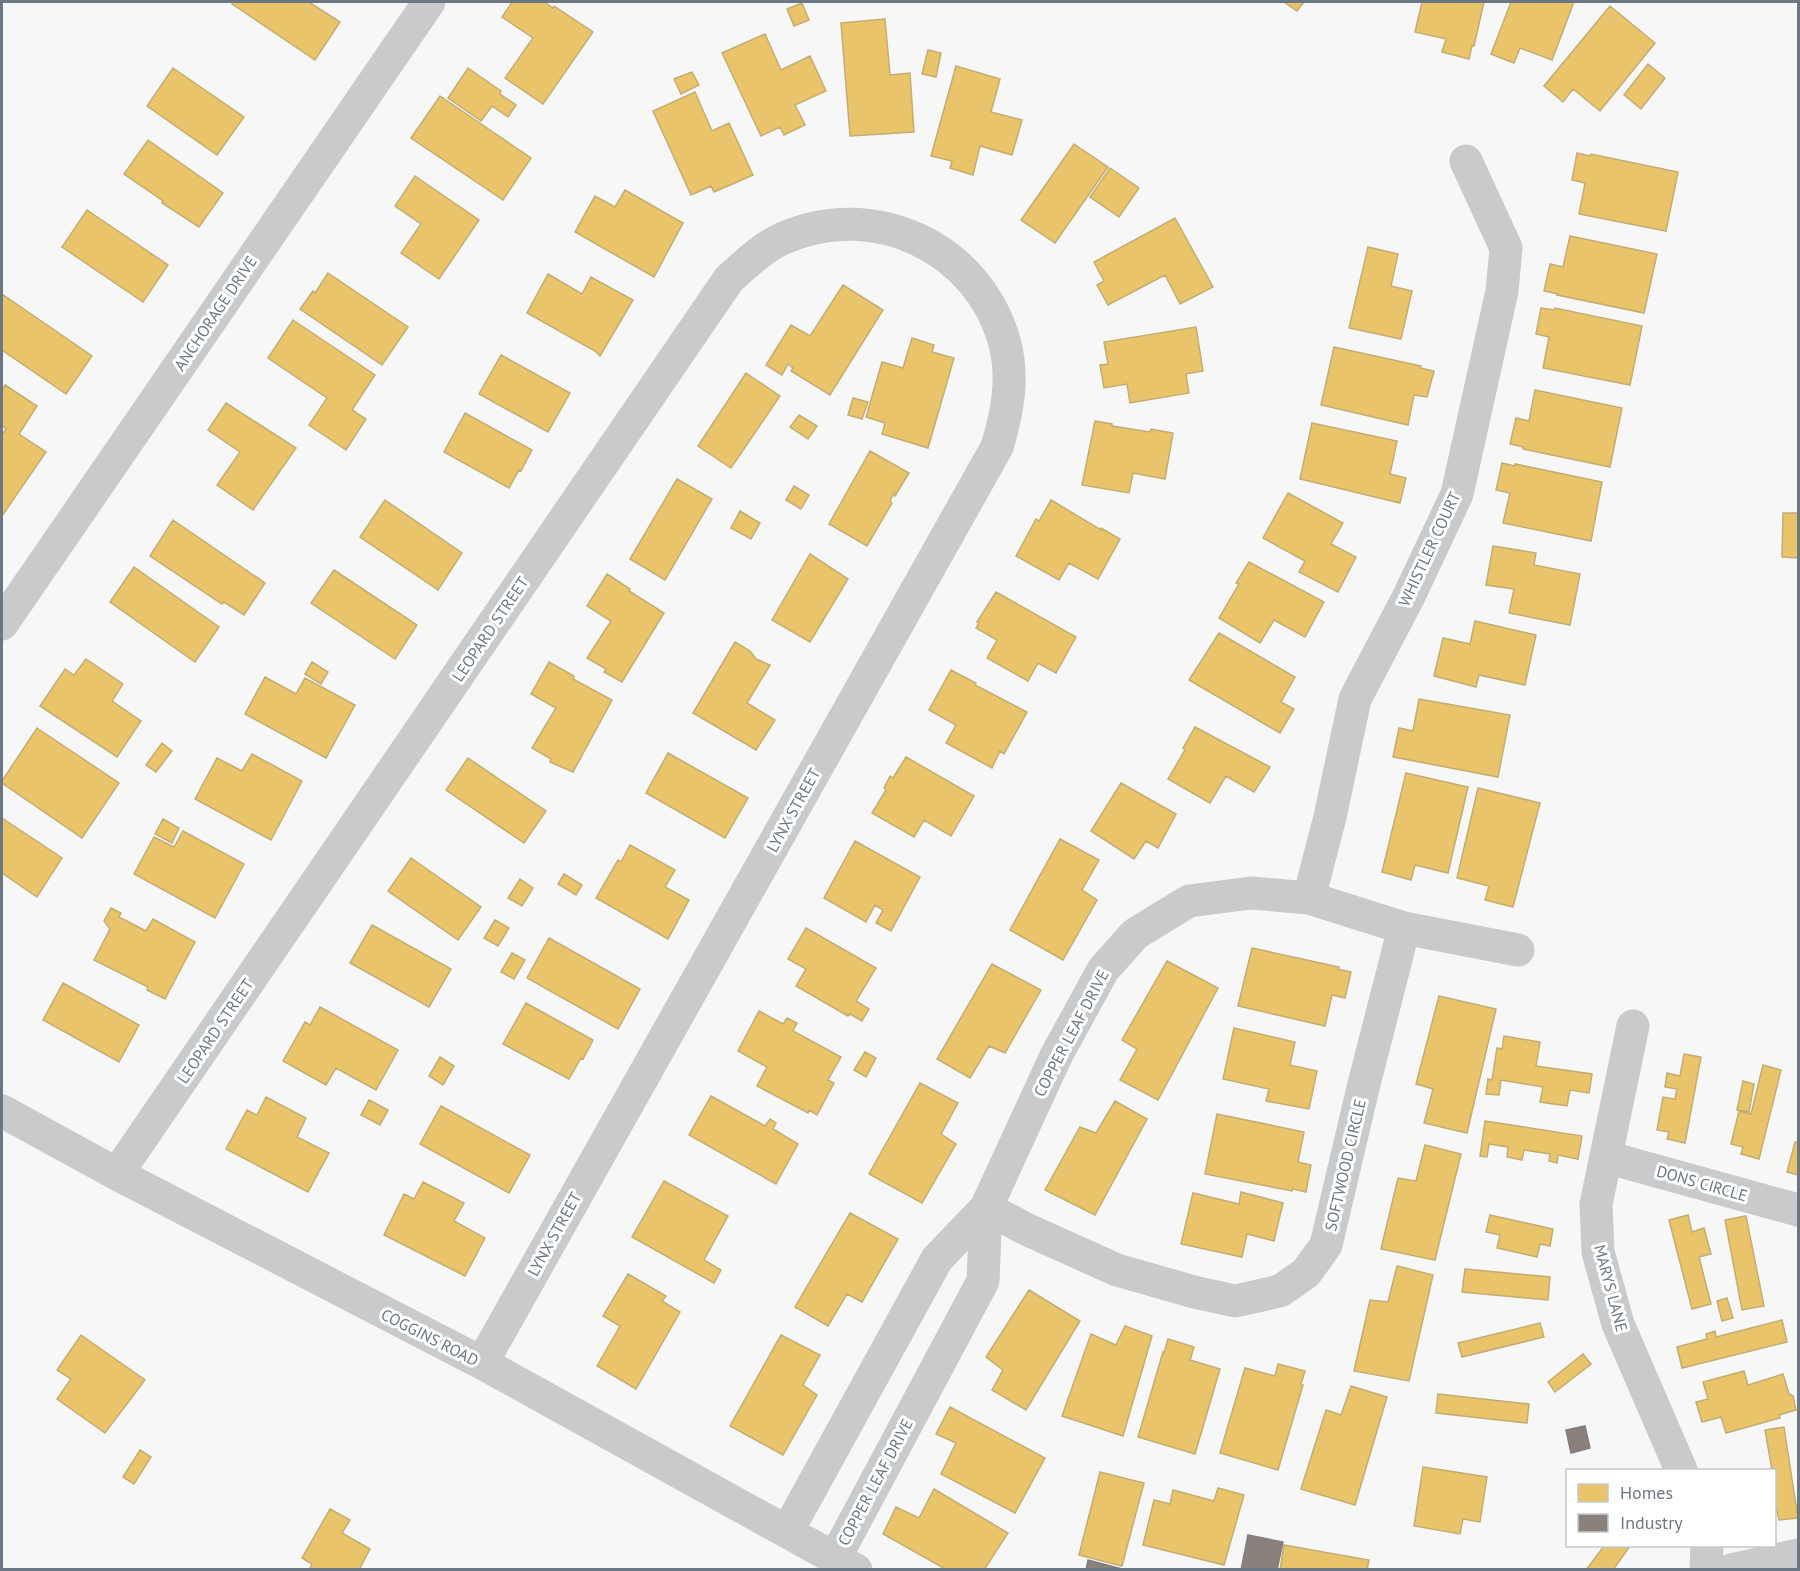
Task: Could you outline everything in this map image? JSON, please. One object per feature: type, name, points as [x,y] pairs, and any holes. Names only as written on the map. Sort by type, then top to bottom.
[{"type":"street","name":"ANCHORAGE DRIVE","points":[[2,624],[425,3]]},
{"type":"street","name":"WHISTLER COURT","points":[[1309,898],[1330,817],[1355,699],[1409,596],[1457,494],[1502,291],[1506,248],[1466,161]]},
{"type":"street","name":"LEOPARD STREET","points":[[117,1174],[729,279],[755,255],[783,238],[818,227],[860,224],[897,231],[929,244],[943,253]]},
{"type":"street","name":"LYNX STREET","points":[[482,1363],[997,447],[1007,414],[1010,379],[1005,344],[992,310],[972,280],[943,253]]},
{"type":"street","name":"COPPER LEAF DRIVE","points":[[787,1532],[937,1259],[986,1208],[1056,1056],[1103,970],[1135,934],[1189,901],[1251,892],[1309,898],[1404,928],[1518,950]]},
{"type":"street","name":"SOFTWOOD CIRCLE","points":[[986,1208],[1028,1230],[1117,1270],[1194,1292],[1235,1301],[1280,1291],[1306,1273],[1326,1245],[1404,928]]},
{"type":"street","name":"MARYS LANE","points":[[1633,1026],[1596,1204],[1598,1252],[1618,1324],[1681,1469]]},
{"type":"street","name":"COGGINS ROAD","points":[[2,1111],[117,1174],[482,1363],[845,1564]]},
{"type":"street","name":"DONS CIRCLE","points":[[1606,1157],[1798,1210]]},
{"type":"street","name":"COPPER LEAF DRIVE","points":[[845,1564],[983,1281],[986,1208]]},
{"type":"street","points":[[1706,1569],[1707,1547]]},
{"type":"street","points":[[1731,1569],[1798,1555]]},
{"type":"building: Homes","points":[[233,2],[309,2],[340,22],[315,60],[232,4]]},
{"type":"building: Homes","points":[[512,2],[544,2],[553,8],[554,6],[593,32],[543,104],[505,78],[533,38],[502,17]]},
{"type":"building: Homes","points":[[1284,2],[1304,2],[1297,11]]},
{"type":"building: Homes","points":[[1422,2],[1484,2],[1469,59],[1442,52],[1446,39],[1415,32]]},
{"type":"building: Homes","points":[[1511,2],[1574,2],[1552,60],[1520,48],[1514,63],[1491,54]]},
{"type":"building: Homes","points":[[802,3],[809,20],[794,26],[787,9]]},
{"type":"building: Homes","points":[[1610,6],[1655,43],[1600,111],[1573,89],[1563,102],[1544,86]]},
{"type":"building: Homes","points":[[885,19],[890,75],[910,73],[914,132],[850,136],[841,23]]},
{"type":"building: Homes","points":[[765,34],[781,70],[810,56],[826,91],[795,105],[805,125],[784,135],[780,127],[761,136],[722,53]]},
{"type":"building: Homes","points":[[928,50],[941,53],[936,77],[922,74]]},
{"type":"building: Homes","points":[[1648,64],[1665,78],[1641,109],[1624,95]]},
{"type":"building: Homes","points":[[956,66],[1000,79],[991,112],[1022,120],[1012,155],[980,146],[973,175],[950,168],[952,161],[931,156]]},
{"type":"building: Homes","points":[[173,68],[244,117],[217,155],[147,106]]},
{"type":"building: Homes","points":[[468,68],[501,91],[500,94],[516,105],[508,117],[492,106],[481,121],[448,98]]},
{"type":"building: Homes","points":[[692,72],[699,85],[681,94],[674,79]]},
{"type":"building: Homes","points":[[695,92],[712,131],[729,123],[753,175],[714,192],[711,186],[691,195],[653,111]]},
{"type":"building: Homes","points":[[440,96],[531,158],[503,200],[411,138]]},
{"type":"building: Homes","points":[[148,140],[223,193],[199,227],[124,174]]},
{"type":"building: Homes","points":[[1074,144],[1108,167],[1055,243],[1021,220]]},
{"type":"building: Homes","points":[[1577,153],[1678,172],[1666,231],[1579,214],[1585,183],[1572,180]]},
{"type":"building: Homes","points":[[1110,168],[1139,188],[1119,217],[1090,197]]},
{"type":"building: Homes","points":[[415,176],[479,220],[439,279],[401,253],[421,224],[395,206]]},
{"type":"building: Homes","points":[[625,190],[683,223],[654,277],[575,232],[595,196],[615,207]]},
{"type":"building: Homes","points":[[87,210],[168,265],[143,302],[62,247]]},
{"type":"building: Homes","points":[[1175,218],[1213,287],[1180,304],[1165,275],[1108,305],[1097,285],[1104,281],[1094,262]]},
{"type":"building: Homes","points":[[1570,236],[1657,254],[1644,313],[1544,291],[1550,264],[1563,267]]},
{"type":"building: Homes","points":[[1368,247],[1398,254],[1391,286],[1412,291],[1401,339],[1349,328]]},
{"type":"building: Homes","points":[[328,273],[408,327],[382,365],[300,309],[313,291],[315,293]]},
{"type":"building: Homes","points":[[548,274],[582,294],[591,277],[633,300],[600,356],[527,313]]},
{"type":"building: Homes","points":[[843,285],[883,310],[830,395],[791,371],[793,368],[788,364],[782,375],[766,365],[791,325],[810,336]]},
{"type":"building: Homes","points":[[2,294],[92,356],[66,394],[2,350]]},
{"type":"building: Homes","points":[[1541,308],[1554,310],[1555,308],[1642,326],[1630,385],[1543,368],[1549,337],[1536,334]]},
{"type":"building: Homes","points":[[293,320],[375,375],[352,410],[366,419],[346,450],[309,425],[327,398],[268,358]]},
{"type":"building: Homes","points":[[1196,327],[1203,371],[1186,374],[1189,393],[1130,403],[1127,384],[1104,388],[1100,365],[1108,364],[1104,342]]},
{"type":"building: Homes","points":[[912,338],[934,345],[932,352],[954,358],[928,448],[882,434],[885,423],[866,417],[882,362],[903,368]]},
{"type":"building: Homes","points":[[1334,347],[1421,366],[1420,368],[1434,371],[1427,397],[1414,395],[1408,425],[1321,405]]},
{"type":"building: Homes","points":[[501,355],[570,393],[548,432],[479,394]]},
{"type":"building: Homes","points":[[746,373],[780,396],[731,468],[698,446]]},
{"type":"building: Homes","points":[[5,385],[37,406],[19,434],[46,452],[2,516],[2,435],[6,429],[2,425],[2,390]]},
{"type":"building: Homes","points":[[1535,390],[1622,408],[1610,467],[1523,449],[1523,447],[1510,444],[1516,418],[1529,421]]},
{"type":"building: Homes","points":[[853,398],[868,402],[862,419],[848,415]]},
{"type":"building: Homes","points":[[226,403],[296,448],[253,510],[217,485],[240,452],[208,430]]},
{"type":"building: Homes","points":[[465,413],[532,450],[509,488],[444,452]]},
{"type":"building: Homes","points":[[799,415],[817,426],[808,439],[790,427]]},
{"type":"building: Homes","points":[[1095,421],[1150,432],[1151,429],[1173,433],[1165,479],[1133,473],[1129,493],[1082,485]]},
{"type":"building: Homes","points":[[1312,423],[1397,441],[1390,474],[1406,478],[1400,503],[1300,479]]},
{"type":"building: Homes","points":[[870,451],[909,473],[895,496],[894,493],[890,501],[892,503],[867,546],[829,524]]},
{"type":"building: Homes","points":[[1502,463],[1602,482],[1591,541],[1503,523],[1510,493],[1496,490]]},
{"type":"building: Homes","points":[[677,479],[712,499],[665,580],[630,559]]},
{"type":"building: Homes","points":[[794,486],[809,495],[801,509],[786,500]]},
{"type":"building: Homes","points":[[1288,493],[1343,523],[1331,544],[1356,557],[1338,592],[1299,572],[1305,561],[1263,538]]},
{"type":"building: Homes","points":[[385,500],[462,553],[438,590],[360,537]]},
{"type":"building: Homes","points":[[1051,500],[1120,539],[1098,579],[1069,563],[1059,580],[1016,556],[1036,519],[1039,521]]},
{"type":"building: Homes","points":[[740,511],[760,523],[751,539],[731,528]]},
{"type":"building: Homes","points":[[1783,513],[1798,513],[1798,558],[1782,557]]},
{"type":"building: Homes","points":[[173,520],[265,583],[244,615],[224,602],[222,604],[150,556]]},
{"type":"building: Homes","points":[[1493,546],[1536,553],[1534,565],[1580,574],[1570,625],[1509,613],[1514,589],[1486,585]]},
{"type":"building: Homes","points":[[810,554],[848,579],[810,642],[772,620]]},
{"type":"building: Homes","points":[[1249,562],[1324,602],[1305,637],[1274,620],[1260,643],[1219,618]]},
{"type":"building: Homes","points":[[134,567],[219,627],[195,662],[110,602]]},
{"type":"building: Homes","points":[[334,570],[417,625],[395,659],[311,603]]},
{"type":"building: Homes","points":[[607,574],[664,613],[622,682],[604,672],[606,669],[587,658],[611,621],[587,606]]},
{"type":"building: Homes","points":[[996,592],[1076,637],[1056,673],[1038,663],[1028,681],[987,658],[997,640],[976,628],[979,623],[977,622]]},
{"type":"building: Homes","points":[[1475,621],[1536,635],[1525,685],[1479,675],[1476,687],[1434,676],[1443,638],[1470,644]]},
{"type":"building: Homes","points":[[1219,633],[1295,677],[1281,702],[1294,709],[1280,733],[1189,680]]},
{"type":"building: Homes","points":[[735,642],[750,651],[756,659],[770,665],[747,703],[775,720],[756,750],[693,713]]},
{"type":"building: Homes","points":[[86,659],[123,684],[112,701],[141,721],[117,757],[40,706],[65,669],[74,675]]},
{"type":"building: Homes","points":[[312,662],[328,672],[321,684],[305,674]]},
{"type":"building: Homes","points":[[549,662],[574,676],[573,679],[612,700],[573,772],[550,762],[551,759],[532,748],[556,708],[531,694]]},
{"type":"building: Homes","points":[[951,670],[1027,712],[1004,754],[1000,751],[992,768],[946,743],[956,725],[929,710]]},
{"type":"building: Homes","points":[[265,677],[296,694],[305,678],[355,705],[326,758],[245,714]]},
{"type":"building: Homes","points":[[1419,699],[1510,715],[1498,777],[1393,757],[1399,728],[1413,731]]},
{"type":"building: Homes","points":[[1195,727],[1270,767],[1254,792],[1226,776],[1210,803],[1168,779]]},
{"type":"building: Homes","points":[[37,728],[119,783],[82,838],[2,783]]},
{"type":"building: Homes","points":[[162,743],[172,751],[156,772],[146,765]]},
{"type":"building: Homes","points":[[668,753],[748,798],[725,838],[646,793]]},
{"type":"building: Homes","points":[[252,754],[302,781],[271,840],[195,799],[217,758],[242,771]]},
{"type":"building: Homes","points":[[906,757],[974,796],[951,836],[924,820],[914,837],[872,813],[886,790],[884,788],[890,776],[893,778]]},
{"type":"building: Homes","points":[[468,758],[546,811],[524,843],[446,790]]},
{"type":"building: Homes","points":[[1406,773],[1468,787],[1448,873],[1415,865],[1411,880],[1382,872]]},
{"type":"building: Homes","points":[[1121,783],[1176,814],[1158,848],[1146,841],[1134,859],[1091,831]]},
{"type":"building: Homes","points":[[1478,788],[1540,803],[1513,907],[1485,900],[1489,886],[1457,878]]},
{"type":"building: Homes","points":[[2,818],[62,858],[37,897],[2,873]]},
{"type":"building: Homes","points":[[163,819],[179,828],[172,843],[155,834]]},
{"type":"building: Homes","points":[[183,831],[244,864],[215,918],[134,874],[154,837],[174,847]]},
{"type":"building: Homes","points":[[1060,839],[1099,860],[1082,890],[1097,900],[1063,960],[1010,930]]},
{"type":"building: Homes","points":[[855,841],[920,877],[891,931],[876,923],[883,910],[875,905],[866,922],[824,898]]},
{"type":"building: Homes","points":[[630,845],[675,870],[665,887],[689,900],[668,939],[596,898],[618,860],[621,862]]},
{"type":"building: Homes","points":[[411,858],[481,907],[458,940],[388,891]]},
{"type":"building: Homes","points":[[564,874],[582,885],[576,895],[558,884]]},
{"type":"building: Homes","points":[[520,879],[533,888],[522,906],[508,898]]},
{"type":"building: Homes","points":[[111,908],[121,913],[119,917],[146,931],[153,919],[195,942],[165,999],[147,990],[148,987],[94,960],[110,929],[104,921]]},
{"type":"building: Homes","points":[[495,920],[509,928],[498,946],[484,938]]},
{"type":"building: Homes","points":[[372,925],[451,969],[429,1007],[350,963]]},
{"type":"building: Homes","points":[[806,928],[876,968],[856,1001],[869,1009],[862,1021],[850,1014],[848,1016],[796,986],[806,969],[788,959]]},
{"type":"building: Homes","points":[[549,938],[640,989],[618,1029],[527,978]]},
{"type":"building: Homes","points":[[1252,948],[1339,967],[1338,969],[1351,972],[1345,998],[1332,995],[1325,1026],[1238,1006]]},
{"type":"building: Homes","points":[[512,953],[525,960],[514,979],[501,972]]},
{"type":"building: Homes","points":[[1167,961],[1218,988],[1158,1100],[1120,1080],[1137,1049],[1122,1040]]},
{"type":"building: Homes","points":[[992,964],[1041,990],[1005,1053],[989,1046],[970,1078],[937,1059]]},
{"type":"building: Homes","points":[[63,983],[139,1025],[119,1062],[43,1020]]},
{"type":"building: Homes","points":[[1439,996],[1496,1009],[1467,1133],[1424,1123],[1433,1089],[1416,1084]]},
{"type":"building: Homes","points":[[526,1003],[593,1040],[569,1079],[503,1044]]},
{"type":"building: Homes","points":[[320,1007],[398,1050],[376,1090],[336,1068],[326,1085],[283,1061],[305,1022],[310,1025]]},
{"type":"building: Homes","points":[[759,1011],[783,1024],[787,1018],[797,1023],[793,1031],[841,1057],[828,1080],[834,1083],[817,1115],[809,1110],[808,1113],[757,1086],[767,1067],[738,1051]]},
{"type":"building: Homes","points":[[1234,1028],[1295,1042],[1290,1065],[1317,1071],[1309,1109],[1266,1101],[1269,1089],[1223,1079]]},
{"type":"building: Homes","points":[[1504,1036],[1540,1042],[1536,1066],[1592,1074],[1589,1093],[1570,1090],[1567,1106],[1540,1102],[1543,1087],[1501,1080],[1499,1095],[1486,1094],[1488,1079],[1492,1080],[1497,1048],[1502,1049]]},
{"type":"building: Homes","points":[[865,1052],[876,1058],[866,1077],[854,1070]]},
{"type":"building: Homes","points":[[1684,1054],[1701,1057],[1685,1143],[1667,1139],[1669,1132],[1657,1130],[1663,1097],[1675,1099],[1677,1089],[1665,1087],[1667,1073],[1680,1076]]},
{"type":"building: Homes","points":[[440,1057],[454,1066],[443,1085],[429,1076]]},
{"type":"building: Homes","points":[[1763,1065],[1781,1070],[1759,1159],[1741,1154],[1743,1147],[1731,1144],[1739,1111],[1751,1114]]},
{"type":"building: Homes","points":[[1743,1081],[1754,1084],[1749,1112],[1737,1110]]},
{"type":"building: Homes","points":[[920,1083],[958,1103],[941,1134],[956,1144],[922,1203],[869,1174]]},
{"type":"building: Homes","points":[[711,1096],[765,1126],[770,1119],[776,1123],[773,1129],[798,1144],[776,1184],[689,1135]]},
{"type":"building: Homes","points":[[266,1097],[306,1118],[297,1137],[329,1153],[308,1192],[226,1149],[247,1110],[257,1115]]},
{"type":"building: Homes","points":[[369,1100],[388,1110],[380,1125],[361,1115]]},
{"type":"building: Homes","points":[[1115,1101],[1147,1119],[1095,1215],[1045,1190],[1080,1127],[1096,1133]]},
{"type":"building: Homes","points":[[441,1106],[530,1155],[509,1193],[420,1144]]},
{"type":"building: Homes","points":[[1217,1114],[1304,1132],[1298,1162],[1311,1165],[1306,1192],[1205,1174]]},
{"type":"building: Homes","points":[[1485,1121],[1582,1136],[1578,1159],[1558,1155],[1557,1163],[1549,1161],[1550,1154],[1524,1150],[1522,1160],[1507,1157],[1508,1147],[1489,1144],[1487,1157],[1480,1156]]},
{"type":"building: Homes","points":[[1795,1142],[1798,1142],[1798,1175],[1787,1172]]},
{"type":"building: Homes","points":[[1425,1145],[1461,1154],[1435,1260],[1381,1249],[1398,1178],[1416,1181]]},
{"type":"building: Homes","points":[[664,1181],[728,1216],[704,1260],[721,1270],[714,1283],[632,1237]]},
{"type":"building: Homes","points":[[423,1182],[464,1203],[454,1221],[485,1238],[465,1276],[384,1235],[404,1194],[414,1199]]},
{"type":"building: Homes","points":[[1241,1192],[1283,1203],[1274,1241],[1247,1234],[1242,1257],[1181,1244],[1193,1193],[1239,1204]]},
{"type":"building: Homes","points":[[850,1213],[898,1239],[862,1302],[847,1294],[828,1326],[795,1307]]},
{"type":"building: Homes","points":[[1490,1215],[1553,1229],[1550,1246],[1540,1244],[1537,1257],[1497,1248],[1500,1235],[1486,1232]]},
{"type":"building: Homes","points":[[1688,1215],[1692,1232],[1704,1228],[1711,1254],[1699,1257],[1711,1304],[1692,1309],[1669,1220]]},
{"type":"building: Homes","points":[[1746,1216],[1764,1306],[1742,1310],[1725,1220]]},
{"type":"building: Homes","points":[[1397,1266],[1433,1275],[1409,1381],[1354,1371],[1370,1300],[1388,1302]]},
{"type":"building: Homes","points":[[1465,1269],[1550,1277],[1548,1300],[1462,1292]]},
{"type":"building: Homes","points":[[628,1274],[666,1296],[662,1301],[680,1312],[636,1389],[597,1366],[620,1326],[603,1316]]},
{"type":"building: Homes","points":[[1029,1290],[1080,1321],[1026,1410],[992,1390],[1003,1370],[986,1357]]},
{"type":"building: Homes","points":[[1727,1298],[1733,1318],[1722,1321],[1717,1301]]},
{"type":"building: Homes","points":[[1782,1320],[1787,1342],[1682,1368],[1677,1347],[1707,1339],[1706,1334],[1715,1331],[1716,1337]]},
{"type":"building: Homes","points":[[1540,1323],[1544,1337],[1462,1357],[1458,1343]]},
{"type":"building: Homes","points":[[1125,1326],[1152,1336],[1123,1436],[1062,1416],[1091,1334],[1116,1345]]},
{"type":"building: Homes","points":[[81,1335],[145,1380],[105,1433],[57,1399],[71,1379],[57,1370]]},
{"type":"building: Homes","points":[[781,1335],[820,1355],[803,1385],[817,1395],[783,1455],[730,1426]]},
{"type":"building: Homes","points":[[1168,1339],[1194,1347],[1190,1360],[1220,1369],[1195,1454],[1138,1437]]},
{"type":"building: Homes","points":[[1583,1354],[1591,1364],[1555,1392],[1548,1382]]},
{"type":"building: Homes","points":[[1278,1364],[1305,1371],[1278,1470],[1220,1453],[1245,1368],[1275,1376]]},
{"type":"building: Homes","points":[[1744,1371],[1748,1385],[1783,1374],[1789,1394],[1793,1396],[1796,1410],[1779,1415],[1780,1418],[1726,1433],[1721,1417],[1702,1422],[1696,1402],[1708,1399],[1703,1382]]},
{"type":"building: Homes","points":[[1351,1386],[1387,1397],[1355,1505],[1301,1489],[1326,1410],[1341,1415]]},
{"type":"building: Homes","points":[[1438,1394],[1529,1404],[1527,1423],[1436,1413]]},
{"type":"building: Homes","points":[[950,1407],[1045,1458],[1015,1513],[941,1474],[956,1443],[936,1434]]},
{"type":"building: Homes","points":[[1784,1427],[1798,1518],[1779,1520],[1776,1505],[1776,1469],[1772,1469],[1765,1430]]},
{"type":"building: Homes","points":[[140,1450],[151,1457],[134,1484],[123,1477]]},
{"type":"building: Homes","points":[[1423,1467],[1487,1477],[1480,1522],[1463,1519],[1460,1534],[1414,1526]]},
{"type":"building: Homes","points":[[1100,1472],[1144,1483],[1122,1566],[1079,1555]]},
{"type":"building: Homes","points":[[1218,1488],[1244,1495],[1224,1565],[1143,1545],[1154,1500],[1170,1504],[1173,1490],[1214,1501]]},
{"type":"building: Homes","points":[[934,1489],[1008,1533],[984,1570],[947,1570],[883,1534],[896,1507],[919,1518]]},
{"type":"building: Homes","points":[[330,1509],[350,1520],[342,1533],[370,1549],[359,1570],[309,1570],[312,1564],[302,1558]]},
{"type":"building: Homes","points":[[1284,1545],[1369,1560],[1367,1570],[1280,1570]]},
{"type":"building: Homes","points":[[1603,1547],[1629,1547],[1613,1570],[1586,1570]]},
{"type":"building: Industry","points":[[1585,1426],[1590,1448],[1571,1453],[1566,1430]]},
{"type":"building: Industry","points":[[1248,1535],[1283,1542],[1277,1570],[1241,1570]]},
{"type":"building: Industry","points":[[1088,1560],[1122,1569],[1086,1570]]}]
